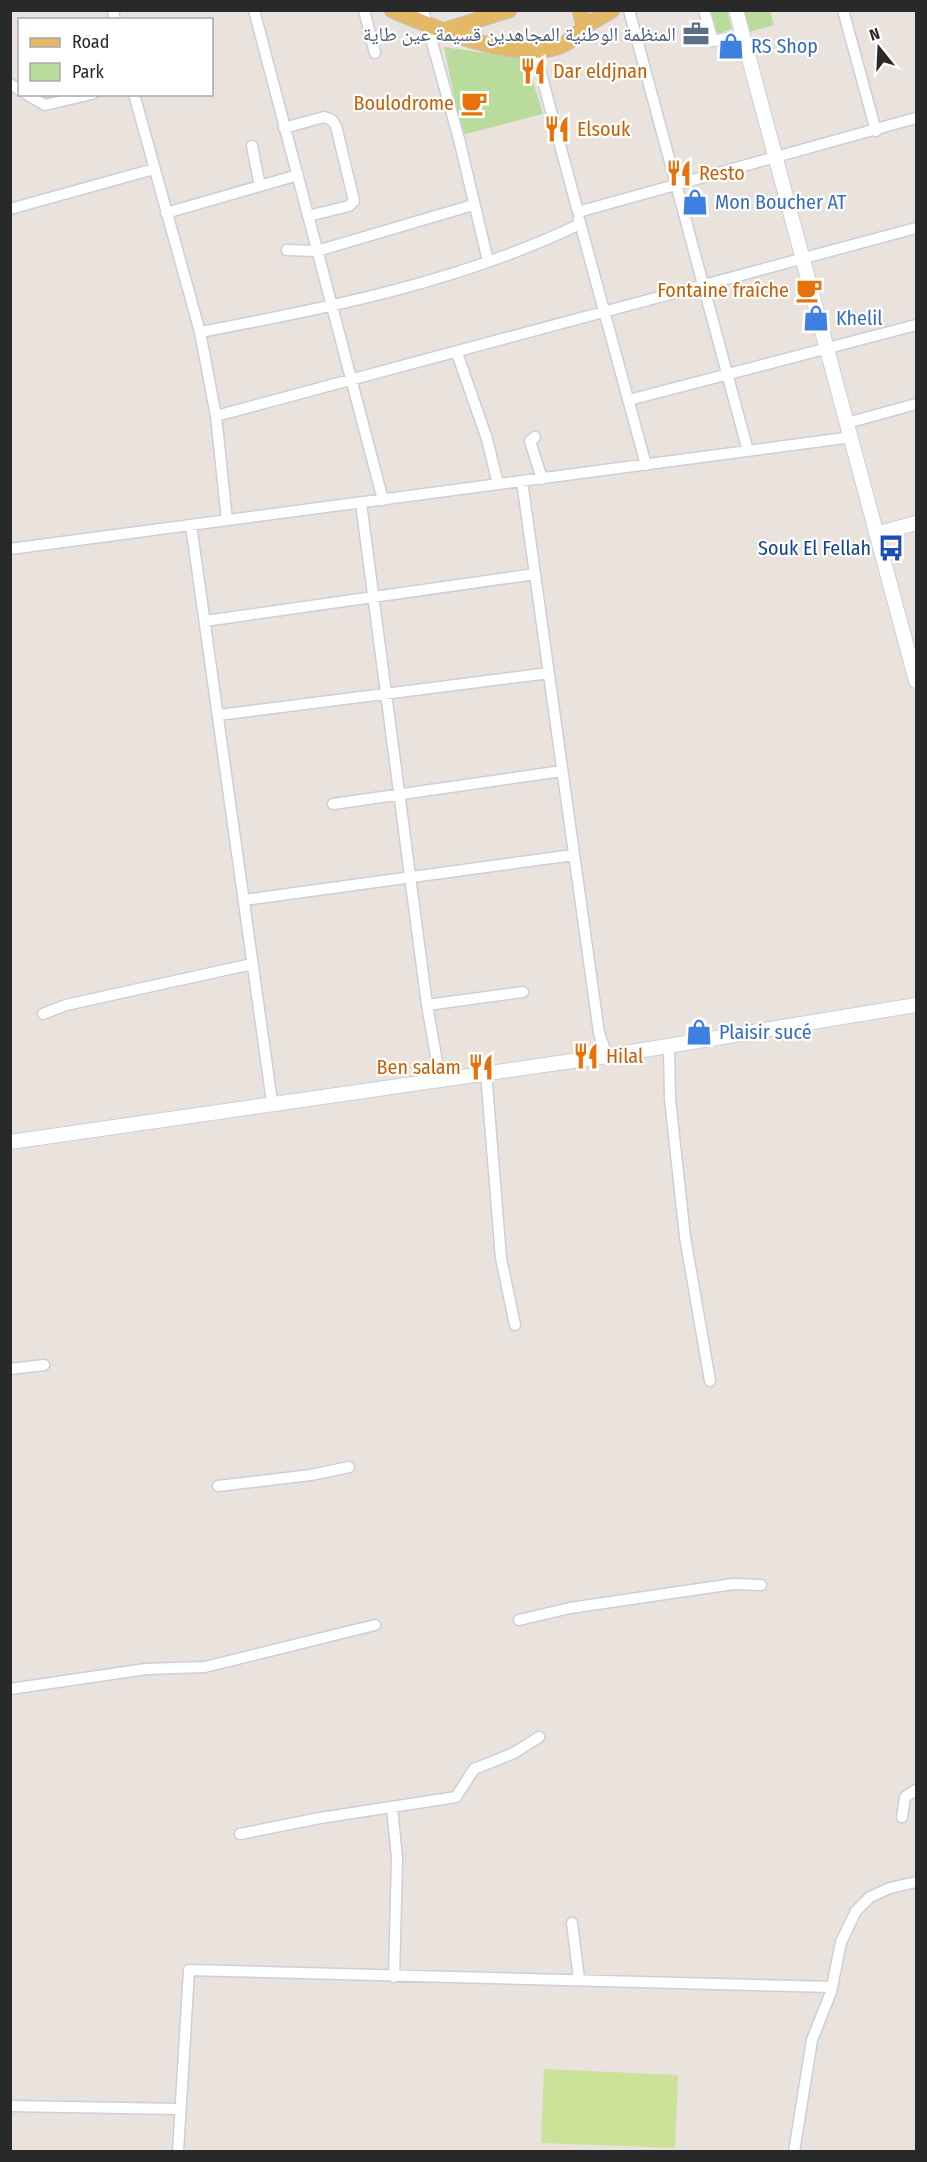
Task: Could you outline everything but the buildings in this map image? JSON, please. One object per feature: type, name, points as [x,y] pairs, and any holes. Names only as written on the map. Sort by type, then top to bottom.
[{"type":"main road","points":[[392,10],[425,17],[446,30],[484,43],[535,51],[560,46],[575,39],[584,28],[612,10]]},
{"type":"main road","points":[[446,30],[509,10]]},
{"type":"main road","points":[[580,10],[584,28]]},
{"type":"main road","points":[[736,10],[916,681]]},
{"type":"main road","points":[[484,43],[482,30],[485,17]]},
{"type":"main road","points":[[876,534],[916,523]]},
{"type":"main road","points":[[10,1142],[272,1102],[607,1056],[916,1005]]},
{"type":"street","points":[[254,10],[383,500]]},
{"type":"street","points":[[364,10],[375,53]]},
{"type":"street","points":[[629,10],[748,451]]},
{"type":"street","points":[[704,10],[713,41],[743,35]]},
{"type":"street","points":[[843,10],[876,131]]},
{"type":"street","points":[[425,17],[459,139],[488,261]]},
{"type":"street","points":[[535,51],[646,465]]},
{"type":"street","points":[[29,96],[45,105],[83,96]]},
{"type":"street","points":[[135,96],[200,332],[216,416],[227,520]]},
{"type":"street","points":[[284,128],[324,117],[332,120],[336,126],[354,201],[349,206],[308,216]]},
{"type":"street","points":[[578,212],[876,131],[916,118]]},
{"type":"street","points":[[252,146],[260,186]]},
{"type":"street","points":[[10,209],[153,169]]},
{"type":"street","points":[[166,213],[298,175]]},
{"type":"street","points":[[287,250],[317,251],[473,204]]},
{"type":"street","points":[[200,332],[402,289],[552,238],[580,224]]},
{"type":"street","points":[[216,416],[916,228]]},
{"type":"street","points":[[629,400],[916,325]]},
{"type":"street","points":[[457,353],[487,439],[498,484]]},
{"type":"street","points":[[847,423],[916,404]]},
{"type":"street","points":[[535,437],[530,441],[542,479]]},
{"type":"street","points":[[10,549],[852,437]]},
{"type":"street","points":[[522,481],[599,1033],[607,1056]]},
{"type":"street","points":[[361,502],[427,1005],[440,1079]]},
{"type":"street","points":[[191,525],[272,1102]]},
{"type":"street","points":[[205,621],[535,574]]},
{"type":"street","points":[[218,715],[549,673]]},
{"type":"street","points":[[333,804],[400,792],[562,771]]},
{"type":"street","points":[[244,900],[573,855]]},
{"type":"street","points":[[43,1014],[66,1005],[252,964]]},
{"type":"street","points":[[427,1005],[523,992]]},
{"type":"street","points":[[669,1046],[670,1099],[685,1237],[710,1381]]},
{"type":"street","points":[[486,1073],[501,1258],[515,1325]]},
{"type":"street","points":[[10,1369],[44,1365]]},
{"type":"street","points":[[218,1486],[311,1475],[349,1467]]},
{"type":"street","points":[[519,1620],[570,1608],[710,1588],[761,1585]]},
{"type":"street","points":[[10,1689],[146,1669],[205,1667],[375,1625]]},
{"type":"street","points":[[240,1834],[456,1797],[474,1769],[514,1753],[539,1737]]},
{"type":"street","points":[[902,1817],[905,1797],[916,1791]]},
{"type":"street","points":[[392,1807],[397,1858],[394,1977]]},
{"type":"street","points":[[794,2151],[812,2040],[832,1987],[841,1942],[856,1911],[870,1897],[916,1881]]},
{"type":"street","points":[[572,1923],[579,1979]]},
{"type":"street","points":[[178,2151],[178,2109],[189,1970],[832,1987]]},
{"type":"street","points":[[10,2106],[178,2109]]},
{"type":"green space","points":[[706,11],[727,11],[732,29],[713,35]]},
{"type":"green space","points":[[743,11],[770,11],[774,25],[749,32]]},
{"type":"green space","points":[[444,47],[526,59],[543,114],[462,135]]},
{"type":"green space","points":[[544,2069],[678,2075],[675,2148],[541,2143]]},
{"type":"place","name":"المنظمة الوطنية المجاهدين قسيمة عين طاية","points":[[696,34]]},
{"type":"place","name":"RS Shop","points":[[731,46]]},
{"type":"place","name":"Dar eldjnan","points":[[533,71]]},
{"type":"place","name":"Boulodrome","points":[[474,103]]},
{"type":"place","name":"Elsouk","points":[[557,129]]},
{"type":"place","name":"Resto","points":[[679,173]]},
{"type":"place","name":"Mon Boucher AT","points":[[695,202]]},
{"type":"place","name":"Fontaine fraîche","points":[[809,290]]},
{"type":"place","name":"Khelil","points":[[816,318]]},
{"type":"place","name":"Souk El Fellah","points":[[891,548]]},
{"type":"place","name":"Plaisir sucé","points":[[699,1032]]},
{"type":"place","name":"Hilal","points":[[586,1056]]},
{"type":"place","name":"Ben salam","points":[[481,1067]]}]
